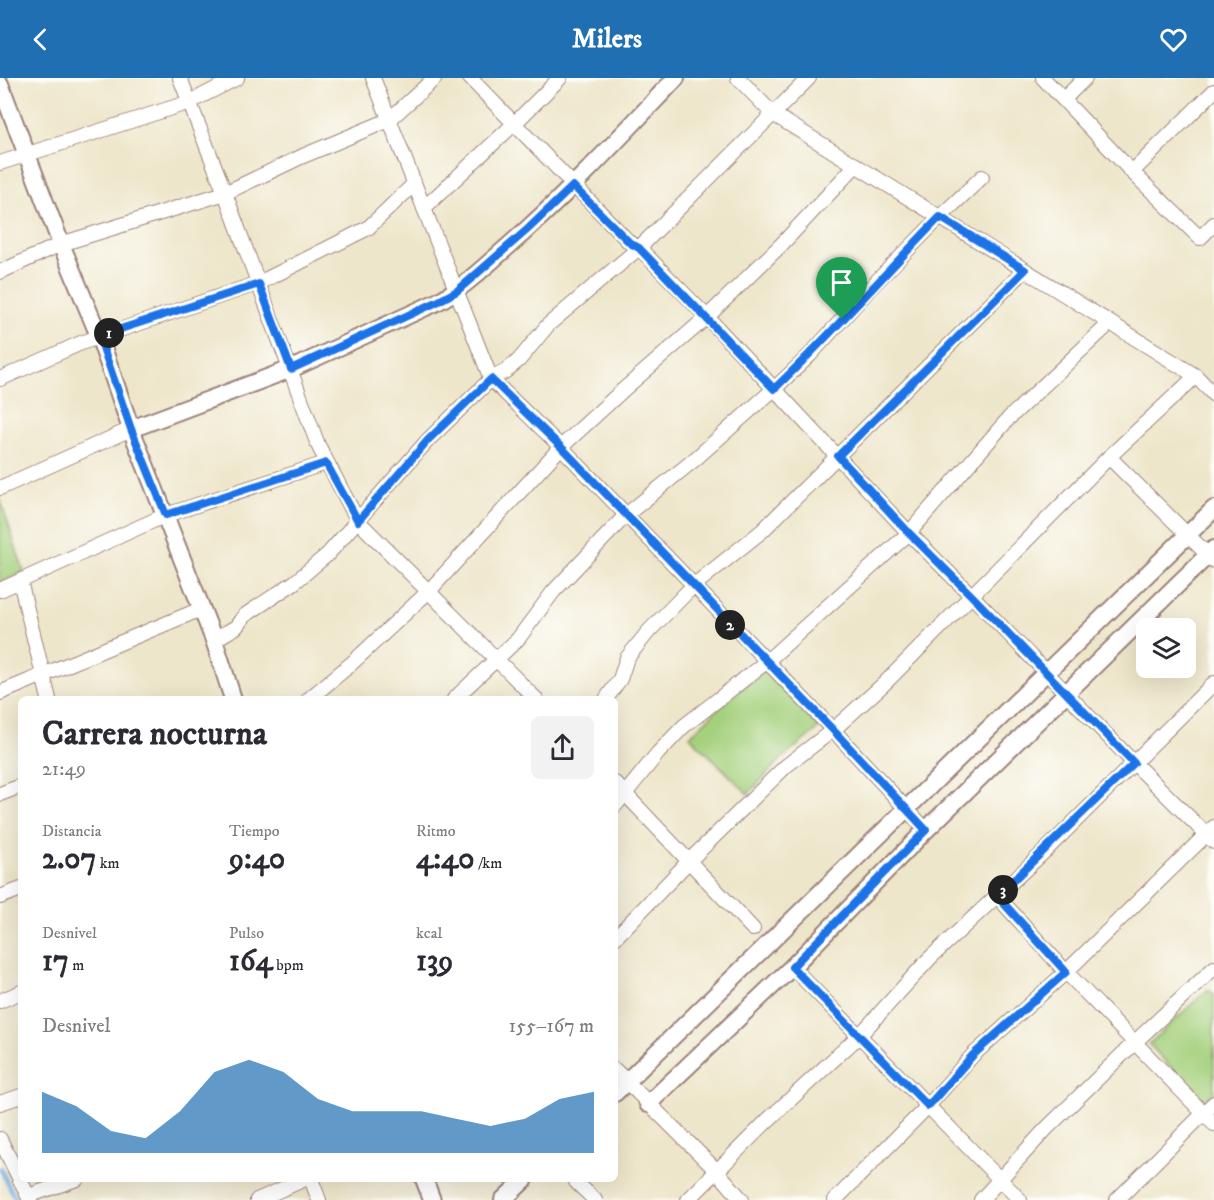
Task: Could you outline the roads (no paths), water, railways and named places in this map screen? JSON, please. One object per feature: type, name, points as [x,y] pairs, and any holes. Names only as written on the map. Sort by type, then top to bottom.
[{"type":"street","points":[[180,78],[326,463],[358,521],[533,696]]},
{"type":"street","points":[[0,163],[190,102],[237,78]]},
{"type":"street","points":[[373,78],[491,379],[561,447],[926,830]]},
{"type":"street","points":[[0,272],[61,244],[225,193],[303,156],[389,120],[435,78]]},
{"type":"street","points":[[470,78],[573,186],[630,243],[639,248],[707,317],[909,533],[1134,763],[1211,835],[1066,972],[973,1055],[928,1106],[835,1200]]},
{"type":"street","points":[[424,208],[560,78]]},
{"type":"street","points":[[0,488],[131,429],[291,369],[457,291],[573,186],[676,78]]},
{"type":"street","points":[[738,78],[773,114],[1196,376],[1214,395]]},
{"type":"street","points":[[214,640],[236,627],[244,616],[295,582],[328,554],[428,440],[491,379],[506,371],[519,360],[548,325],[639,248],[809,78]]},
{"type":"street","points":[[1043,78],[1131,172],[1200,238],[1214,224]]},
{"type":"street","points":[[1064,99],[1085,78]]},
{"type":"street","points":[[0,84],[99,336],[131,429],[214,640],[232,696]]},
{"type":"street","points":[[1131,172],[1214,91]]},
{"type":"street","points":[[313,696],[351,664],[429,591],[561,447],[707,317],[781,245],[856,165]]},
{"type":"street","points":[[457,696],[518,639],[553,592],[626,515],[694,460],[810,355],[874,284],[982,177]]},
{"type":"street","points":[[0,379],[99,336],[259,284],[368,228],[414,184]]},
{"type":"street","points":[[608,696],[620,679],[627,658],[648,632],[693,586],[762,531],[1025,270]]},
{"type":"street","points":[[618,802],[658,753],[684,726],[766,662],[909,533],[1009,418],[1109,324]]},
{"type":"street","points":[[618,935],[786,766],[833,730],[885,683],[1109,458],[1196,376]]},
{"type":"street","points":[[648,1104],[792,967],[926,830],[1066,693],[1212,555],[1187,535],[1109,458]]},
{"type":"street","points":[[0,590],[166,515],[326,463]]},
{"type":"street","points":[[742,1200],[648,1104],[619,1081],[906,809],[1214,509]]},
{"type":"street","points":[[20,581],[48,696]]},
{"type":"street","points":[[0,693],[201,609]]},
{"type":"street","points":[[688,1200],[768,1120],[860,1035],[930,958],[997,896],[1214,683]]},
{"type":"street","points":[[618,786],[753,929]]},
{"type":"street","points":[[0,794],[18,787]]},
{"type":"street","points":[[0,897],[18,890]]},
{"type":"street","points":[[997,896],[1066,972],[1135,1042],[1209,1108],[1214,1124]]},
{"type":"street","points":[[792,967],[1020,1200]]},
{"type":"street","points":[[981,1200],[1046,1130],[1214,968]]},
{"type":"street","points":[[0,1001],[18,993]]},
{"type":"street","points":[[0,1103],[18,1097]]},
{"type":"street","points":[[1118,1200],[1209,1108]]},
{"type":"street","points":[[0,1139],[18,1176]]},
{"type":"street","points":[[21,1182],[29,1198],[69,1182]]},
{"type":"street","points":[[257,1200],[298,1182]]},
{"type":"street","points":[[312,1182],[319,1200]]},
{"type":"street","points":[[425,1182],[432,1200]]},
{"type":"street","points":[[503,1200],[522,1182]]},
{"type":"street","points":[[576,1182],[595,1200]]},
{"type":"waterway","points":[[0,1168],[16,1200]]}]
